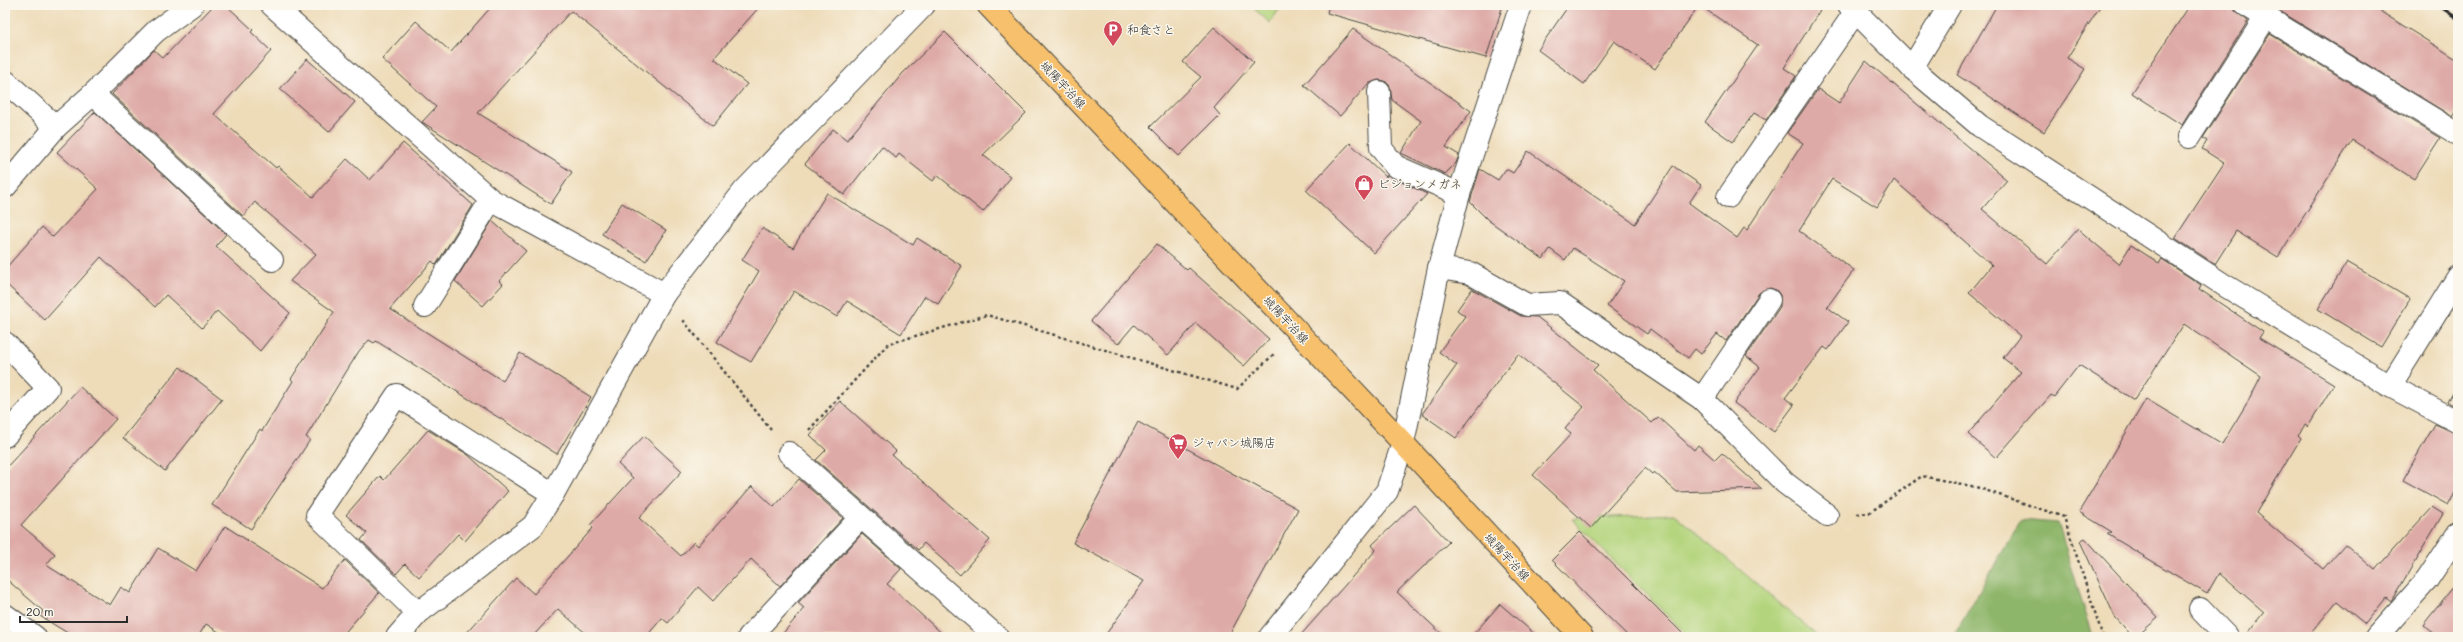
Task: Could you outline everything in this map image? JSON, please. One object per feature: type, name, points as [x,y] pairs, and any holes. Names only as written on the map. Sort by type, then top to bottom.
[{"type":"main road","name":"城陽宇治線","points":[[988,5],[1402,443],[1582,637]]},
{"type":"street","points":[[5,187],[56,127],[94,94],[156,31],[192,5]]},
{"type":"street","points":[[272,5],[491,200],[664,294]]},
{"type":"street","points":[[397,637],[418,613],[533,526],[553,494],[664,294],[744,191],[924,5]]},
{"type":"street","points":[[1270,637],[1387,491],[1402,443],[1439,268],[1459,194],[1521,5]]},
{"type":"street","points":[[1912,68],[1950,5]]},
{"type":"street","points":[[2246,5],[2458,134]]},
{"type":"street","points":[[1728,197],[1852,8],[1912,68],[1980,126],[2224,285],[2390,386],[2458,422]]},
{"type":"street","points":[[2189,137],[2266,17]]},
{"type":"street","points":[[5,80],[56,127]]},
{"type":"street","points":[[1379,92],[1381,148],[1385,154],[1395,166],[1459,194]]},
{"type":"street","points":[[94,94],[272,260]]},
{"type":"street","points":[[424,306],[491,200]]},
{"type":"street","points":[[1439,268],[1470,273],[1527,305],[1560,303],[1702,399],[1785,483],[1826,515]]},
{"type":"street","points":[[2390,386],[2458,277]]},
{"type":"street","points":[[1702,399],[1769,300]]},
{"type":"street","points":[[5,343],[48,388],[5,436]]},
{"type":"street","points":[[418,613],[317,515],[397,394],[553,494]]},
{"type":"street","points":[[789,452],[997,637]]},
{"type":"street","points":[[749,637],[861,517]]},
{"type":"street","points":[[2376,637],[2428,580],[2458,533]]},
{"type":"street","points":[[2200,609],[2227,637]]},
{"type":"street","points":[[5,615],[34,637]]},
{"type":"path","points":[[664,294],[789,452],[888,344],[986,315],[1236,389],[1297,332]]},
{"type":"path","points":[[1826,515],[1869,513],[1922,476],[1976,487],[2064,517],[2103,637]]},
{"type":"green space","points":[[1250,5],[1282,5],[1270,23]]},
{"type":"green space","points":[[1674,514],[1816,634],[1814,637],[1681,637],[1684,632],[1572,519]]},
{"type":"green space","points":[[2021,520],[2058,523],[2093,637],[1953,637]]},
{"type":"building","points":[[214,5],[226,5],[253,30],[251,32],[271,51],[214,114],[276,168],[278,166],[313,197],[347,159],[370,180],[403,143],[473,205],[436,265],[432,261],[390,309],[503,381],[520,353],[591,397],[557,454],[376,341],[374,343],[369,340],[359,351],[306,437],[310,440],[251,529],[212,505],[260,429],[262,431],[293,381],[291,379],[334,312],[290,281],[316,254],[255,202],[243,216],[112,94],[154,50],[163,58]]},
{"type":"building","points":[[493,5],[761,5],[714,58],[747,84],[713,126],[571,11],[478,113],[572,172],[551,204],[422,122],[436,107],[382,59],[416,21],[451,52]]},
{"type":"building","points":[[1329,5],[1503,5],[1486,58],[1327,13]]},
{"type":"building","points":[[1569,5],[1699,5],[1655,69],[1614,41],[1584,84],[1538,50]]},
{"type":"building","points":[[1699,5],[1823,5],[1784,68],[1796,76],[1766,120],[1754,113],[1733,142],[1705,122],[1758,45]]},
{"type":"building","points":[[1997,5],[2101,5],[2067,58],[2085,69],[2044,132],[1957,75]]},
{"type":"building","points":[[2190,5],[2234,5],[2235,11],[2248,21],[2182,125],[2132,93]]},
{"type":"building","points":[[2270,5],[2370,5],[2458,60],[2458,109],[2453,117]]},
{"type":"building","points":[[1214,27],[1254,62],[1214,108],[1220,115],[1179,156],[1150,127],[1201,77],[1183,62]]},
{"type":"building","points":[[1353,29],[1471,111],[1446,147],[1459,155],[1456,163],[1445,174],[1401,153],[1421,121],[1392,100],[1390,86],[1385,81],[1378,80],[1368,84],[1340,116],[1304,85]]},
{"type":"building","points":[[945,32],[1026,113],[983,155],[1011,177],[983,212],[937,175],[933,181],[899,154],[896,158],[882,146],[844,195],[805,164],[833,129],[847,140],[903,73]]},
{"type":"building","points":[[2270,34],[2440,138],[2414,179],[2352,140],[2278,257],[2236,231],[2215,264],[2175,238],[2224,163],[2202,149],[2207,141],[2203,138]]},
{"type":"building","points":[[307,59],[355,102],[329,132],[280,89]]},
{"type":"building","points":[[1866,61],[2007,180],[1982,209],[2047,264],[2078,229],[2119,264],[2131,245],[2159,263],[2162,259],[2201,285],[2199,289],[2263,332],[2259,338],[2334,384],[2308,427],[2305,425],[2298,435],[2301,438],[2256,513],[2323,569],[2345,544],[2375,570],[2432,507],[2443,514],[2391,602],[2386,598],[2365,624],[2337,601],[2308,637],[2244,637],[2264,612],[2219,573],[2207,594],[2107,534],[2112,532],[2079,512],[2146,399],[2222,444],[2250,398],[2261,376],[2184,324],[2134,400],[2079,365],[2054,397],[2051,395],[1996,458],[1968,434],[2021,372],[2003,358],[2020,336],[1969,293],[1992,265],[1894,180],[1877,207],[1832,179],[1799,231],[1854,270],[1827,307],[1848,322],[1828,350],[1824,347],[1785,398],[1794,405],[1774,432],[1734,403],[1760,367],[1746,356],[1780,307],[1780,295],[1776,290],[1770,288],[1759,293],[1726,341],[1717,334],[1701,354],[1695,349],[1688,358],[1650,329],[1647,334],[1607,306],[1624,281],[1573,248],[1565,260],[1550,249],[1543,259],[1488,220],[1470,202],[1480,169],[1498,180],[1506,169],[1513,173],[1528,151],[1635,224],[1673,166],[1701,185],[1689,203],[1737,238],[1744,228],[1747,230],[1803,143],[1787,133],[1818,89],[1839,103]]},
{"type":"building","points":[[95,112],[226,234],[216,246],[290,313],[260,351],[217,311],[202,328],[166,295],[155,307],[101,257],[45,320],[5,283],[5,269],[42,227],[53,237],[98,189],[57,152]]},
{"type":"building","points":[[1350,143],[1386,177],[1387,175],[1427,194],[1374,253],[1306,190]]},
{"type":"building","points":[[827,193],[913,245],[917,238],[962,266],[938,304],[925,296],[901,334],[847,301],[837,317],[794,291],[751,362],[717,342],[759,271],[742,260],[762,228],[793,248]]},
{"type":"building","points":[[622,203],[666,230],[646,261],[602,234]]},
{"type":"building","points":[[492,221],[526,251],[499,281],[503,284],[483,306],[455,281]]},
{"type":"building","points":[[1157,244],[1187,270],[1189,268],[1269,339],[1244,366],[1196,323],[1168,355],[1134,325],[1118,344],[1091,321]]},
{"type":"building","points":[[2347,262],[2410,299],[2381,347],[2318,309]]},
{"type":"building","points":[[1472,289],[1521,316],[1537,317],[1598,365],[1593,370],[1652,423],[1658,417],[1694,450],[1698,445],[1715,460],[1722,453],[1762,489],[1677,492],[1654,472],[1652,474],[1645,468],[1591,528],[1533,475],[1571,434],[1565,429],[1584,407],[1518,354],[1456,438],[1422,414],[1457,365],[1439,352],[1465,316],[1457,310]]},
{"type":"building","points":[[180,367],[222,399],[165,471],[123,438]]},
{"type":"building","points":[[2458,384],[2458,408],[2448,402]]},
{"type":"building","points":[[80,387],[116,419],[21,525],[55,554],[46,565],[110,605],[121,587],[130,593],[158,548],[196,571],[225,526],[322,588],[345,560],[379,593],[341,637],[227,637],[206,624],[198,637],[74,637],[40,616],[43,611],[5,578],[5,469]]},
{"type":"building","points":[[840,401],[896,451],[892,455],[990,540],[960,575],[924,543],[918,550],[816,460],[826,450],[810,435]]},
{"type":"building","points":[[1138,422],[1298,509],[1228,637],[1104,637],[1144,581],[1073,543]]},
{"type":"building","points":[[2435,424],[2458,434],[2458,487],[2448,505],[2403,480]]},
{"type":"building","points":[[428,430],[467,454],[508,491],[465,541],[458,534],[419,577],[405,564],[396,574],[361,540],[367,533],[346,515],[380,476],[384,480]]},
{"type":"building","points":[[644,436],[682,471],[639,518],[681,556],[694,542],[698,546],[752,486],[774,507],[799,479],[843,518],[780,586],[751,559],[713,601],[698,587],[668,623],[662,618],[646,637],[590,637],[558,609],[532,637],[463,637],[516,578],[534,594],[593,528],[590,525],[633,478],[618,464]]},
{"type":"building","points":[[1414,505],[1449,542],[1397,592],[1445,637],[1299,637],[1376,550],[1372,545]]},
{"type":"building","points":[[1580,532],[1686,637],[1629,637],[1598,607],[1552,560]]},
{"type":"building","points":[[862,534],[901,569],[887,584],[946,637],[780,637],[804,608],[798,603]]},
{"type":"building","points":[[2085,538],[2158,618],[2136,637],[2133,637],[2115,617],[2080,541]]},
{"type":"building","points":[[2458,581],[2458,637],[2439,637],[2423,625]]},
{"type":"building","points":[[1500,604],[1538,637],[1471,637]]},
{"type":"railway","points":[[2438,5],[2458,19]]},
{"type":"place","name":"和食さと","points":[[1113,47]]},
{"type":"place","name":"ビジョンメガネ","points":[[1364,201]]},
{"type":"place","name":"ジャパン城陽店","points":[[1178,460]]}]
